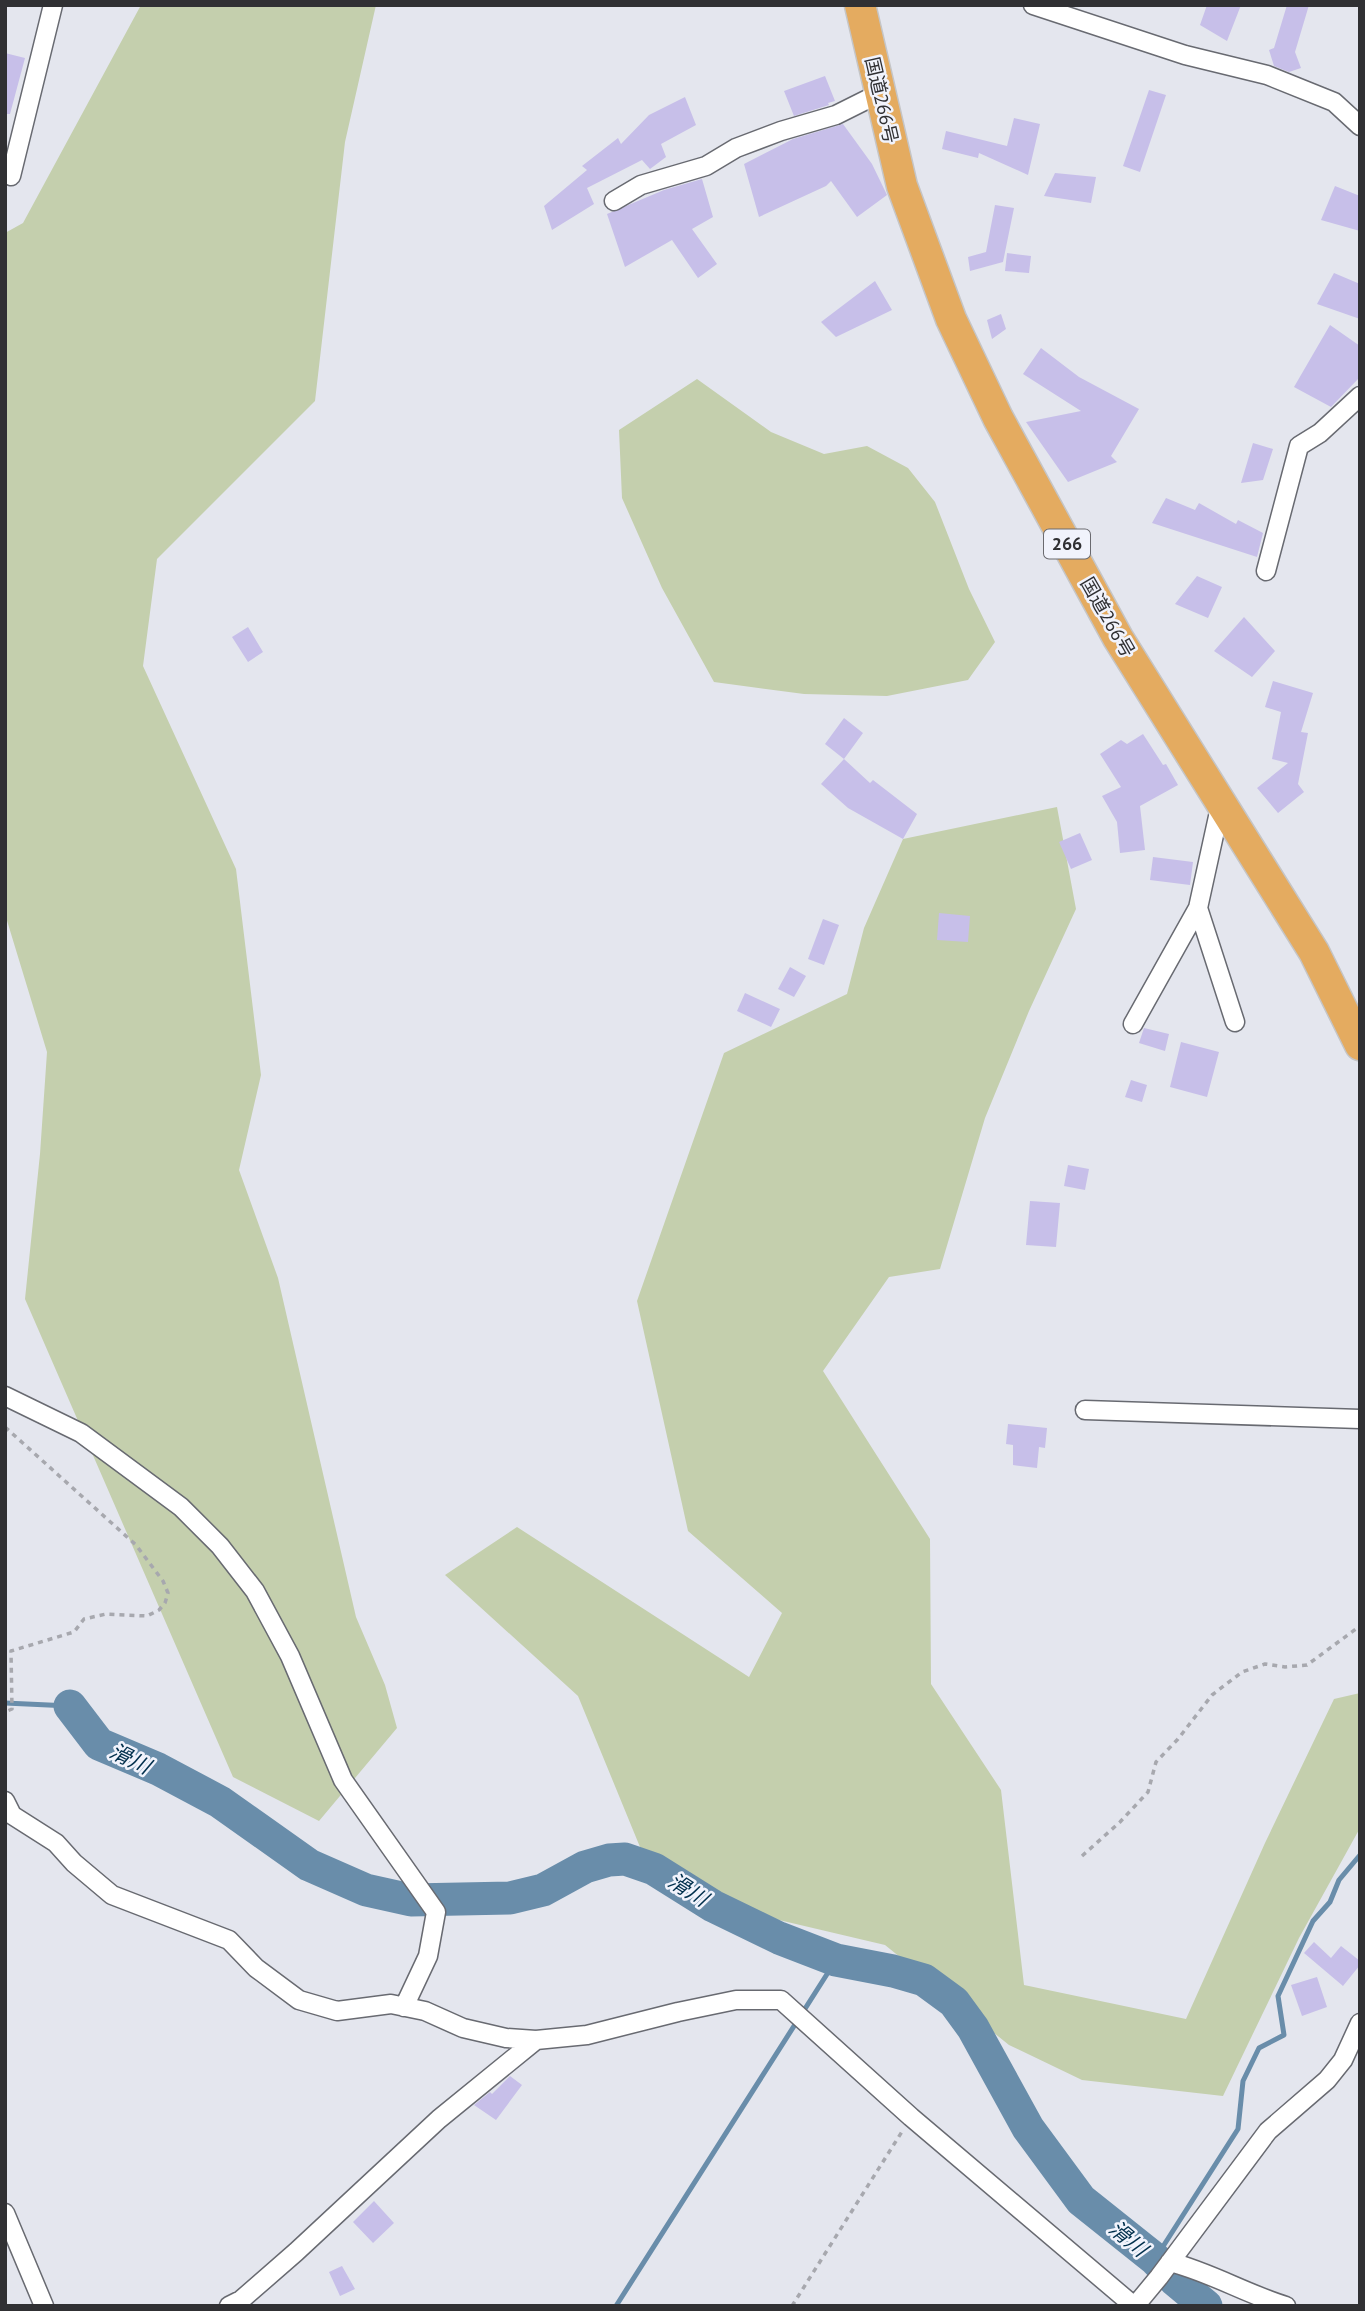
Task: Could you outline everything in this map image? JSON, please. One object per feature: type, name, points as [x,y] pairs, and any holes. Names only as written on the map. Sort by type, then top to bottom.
[{"type":"highway","name":"国道266号","points":[[860,5],[906,198],[951,319],[998,418],[1118,638],[1314,952],[1360,1045]]},
{"type":"street","points":[[11,176],[53,5]]},
{"type":"street","points":[[1033,5],[1185,55],[1266,75],[1334,102],[1360,126]]},
{"type":"street","points":[[614,201],[641,185],[706,166],[736,148],[836,115],[880,93]]},
{"type":"street","points":[[1266,572],[1299,446],[1320,433],[1360,396]]},
{"type":"street","points":[[1133,1024],[1198,908],[1221,803]]},
{"type":"street","points":[[1198,908],[1219,969],[1235,1022],[1230,1009],[1198,908]]},
{"type":"street","points":[[5,1395],[81,1433],[181,1507],[220,1546],[255,1591],[290,1656],[343,1780],[436,1912],[428,1956],[404,2007]]},
{"type":"street","points":[[1085,1410],[1360,1419]]},
{"type":"street","points":[[5,1801],[12,1815],[56,1843],[74,1863],[112,1895],[229,1940],[256,1968],[299,2000],[337,2011],[391,2004],[425,2011],[463,2028],[506,2038],[536,2040],[587,2035],[678,2011],[736,2000],[781,2000],[911,2117],[1135,2306],[1268,2131],[1327,2080],[1343,2060],[1360,2023]]},
{"type":"street","points":[[229,2306],[241,2300],[296,2252],[439,2119],[536,2040]]},
{"type":"street","points":[[5,2213],[44,2306]]},
{"type":"street","points":[[1166,2267],[1191,2267],[1256,2297],[1286,2306]]},
{"type":"path","points":[[5,1427],[136,1545],[163,1581],[168,1593],[159,1610],[146,1616],[106,1614],[84,1619],[74,1632],[11,1651],[12,1709],[5,1712]]},
{"type":"path","points":[[1082,1856],[1148,1792],[1156,1762],[1212,1695],[1242,1672],[1265,1664],[1285,1667],[1307,1665],[1360,1626]]},
{"type":"path","points":[[792,2306],[911,2117]]},
{"type":"green space","points":[[141,5],[376,5],[345,142],[315,401],[157,559],[143,666],[236,869],[261,1075],[239,1170],[278,1278],[356,1617],[385,1685],[397,1728],[319,1821],[233,1777],[25,1299],[47,1052],[5,914],[5,233],[23,223]]},
{"type":"green space","points":[[697,379],[771,432],[824,454],[867,446],[908,468],[935,502],[969,589],[995,642],[968,680],[887,696],[804,694],[714,682],[662,588],[622,498],[619,430]]},
{"type":"green space","points":[[1057,807],[1076,909],[1029,1011],[985,1118],[940,1269],[889,1277],[823,1371],[930,1539],[931,1684],[1001,1790],[1024,1985],[1186,2019],[1265,1843],[1334,1699],[1360,1693],[1360,1828],[1299,1938],[1223,2096],[1082,2080],[1009,2045],[885,1945],[762,1916],[640,1847],[578,1696],[445,1575],[517,1527],[749,1677],[782,1613],[688,1531],[637,1301],[724,1053],[847,994],[864,928],[903,839]]},
{"type":"building","points":[[1207,5],[1241,5],[1227,41],[1200,25]]},
{"type":"building","points":[[1287,5],[1309,5],[1295,52],[1301,68],[1289,72],[1274,66],[1269,50],[1274,48]]},
{"type":"building","points":[[5,53],[25,58],[10,114],[5,114]]},
{"type":"building","points":[[825,76],[835,101],[794,116],[784,91]]},
{"type":"building","points":[[1149,90],[1166,95],[1140,172],[1123,166]]},
{"type":"building","points":[[685,97],[696,125],[661,144],[666,157],[650,169],[642,160],[587,188],[594,204],[552,230],[544,206],[587,170],[582,166],[618,138],[621,144],[649,115]]},
{"type":"building","points":[[1014,118],[1040,124],[1028,175],[979,153],[978,158],[942,149],[946,131],[1007,146]]},
{"type":"building","points":[[843,124],[872,164],[887,195],[857,217],[831,181],[826,186],[759,217],[744,164],[793,139]]},
{"type":"building","points":[[1055,173],[1096,177],[1091,203],[1044,196]]},
{"type":"building","points":[[702,179],[713,217],[692,229],[717,264],[698,278],[672,240],[625,267],[607,214],[664,190]]},
{"type":"building","points":[[1335,186],[1360,196],[1360,231],[1321,220]]},
{"type":"building","points":[[995,205],[1014,208],[1003,262],[970,271],[968,257],[986,252]]},
{"type":"building","points":[[1007,253],[1031,256],[1029,273],[1005,271]]},
{"type":"building","points":[[1334,273],[1360,284],[1360,319],[1317,304]]},
{"type":"building","points":[[875,281],[892,310],[836,337],[821,322]]},
{"type":"building","points":[[1001,314],[1006,329],[992,339],[987,320]]},
{"type":"building","points":[[1330,325],[1360,346],[1359,378],[1331,407],[1294,387]]},
{"type":"building","points":[[1041,348],[1079,377],[1139,409],[1111,456],[1117,462],[1068,482],[1026,422],[1081,411],[1023,374]]},
{"type":"building","points":[[1253,443],[1273,449],[1263,480],[1241,483]]},
{"type":"building","points":[[1166,498],[1195,510],[1199,503],[1236,524],[1238,520],[1263,533],[1257,557],[1152,523]]},
{"type":"building","points":[[1197,576],[1222,587],[1208,618],[1175,604]]},
{"type":"building","points":[[1244,617],[1275,651],[1252,677],[1214,651]]},
{"type":"building","points":[[248,627],[263,652],[248,662],[232,637]]},
{"type":"building","points":[[1273,681],[1313,693],[1301,732],[1308,733],[1298,784],[1304,792],[1278,813],[1257,788],[1288,763],[1272,759],[1281,712],[1265,707]]},
{"type":"building","points":[[844,718],[863,733],[844,759],[825,744]]},
{"type":"building","points":[[1143,734],[1178,785],[1140,806],[1145,850],[1120,853],[1117,822],[1102,796],[1121,787],[1100,754],[1121,740],[1127,744]]},
{"type":"building","points":[[844,759],[870,783],[873,780],[917,814],[903,839],[848,808],[821,784]]},
{"type":"building","points":[[1080,833],[1092,860],[1071,869],[1059,842]]},
{"type":"building","points":[[1153,857],[1193,862],[1190,885],[1150,880]]},
{"type":"building","points":[[939,913],[970,916],[968,942],[937,940]]},
{"type":"building","points":[[823,919],[839,925],[824,965],[808,959]]},
{"type":"building","points":[[790,967],[806,976],[794,997],[778,989]]},
{"type":"building","points":[[745,993],[780,1009],[771,1027],[737,1011]]},
{"type":"building","points":[[1144,1028],[1169,1034],[1165,1051],[1139,1043]]},
{"type":"building","points":[[1181,1042],[1219,1052],[1207,1097],[1170,1087]]},
{"type":"building","points":[[1131,1080],[1147,1085],[1142,1102],[1125,1097]]},
{"type":"building","points":[[1068,1165],[1089,1169],[1085,1190],[1064,1186]]},
{"type":"building","points":[[1030,1201],[1060,1203],[1056,1247],[1026,1245]]},
{"type":"building","points":[[1008,1424],[1047,1428],[1045,1448],[1039,1447],[1037,1468],[1013,1465],[1013,1445],[1006,1444]]},
{"type":"building","points":[[1314,1942],[1331,1958],[1341,1946],[1360,1961],[1360,1965],[1343,1986],[1304,1953]]},
{"type":"building","points":[[1317,1977],[1327,2007],[1302,2016],[1291,1985]]},
{"type":"building","points":[[510,2076],[522,2085],[496,2120],[474,2105],[490,2092],[492,2094]]},
{"type":"building","points":[[374,2201],[394,2223],[373,2243],[353,2222]]},
{"type":"building","points":[[342,2266],[355,2289],[340,2296],[329,2272]]},
{"type":"waterway","points":[[5,1703],[70,1706]]},
{"type":"waterway","name":"滑川","points":[[70,1706],[99,1744],[158,1769],[220,1802],[309,1865],[366,1890],[411,1900],[510,1898],[543,1890],[585,1867],[609,1860],[625,1859],[654,1869],[713,1906],[779,1938],[836,1960],[924,1980],[954,2002],[973,2028],[1028,2128],[1081,2200],[1155,2259],[1206,2306]]},
{"type":"waterway","points":[[1155,2259],[1238,2129],[1243,2081],[1259,2048],[1284,2035],[1278,1996],[1313,1921],[1330,1902],[1339,1880],[1360,1855]]},
{"type":"waterway","points":[[616,2306],[836,1960]]}]
